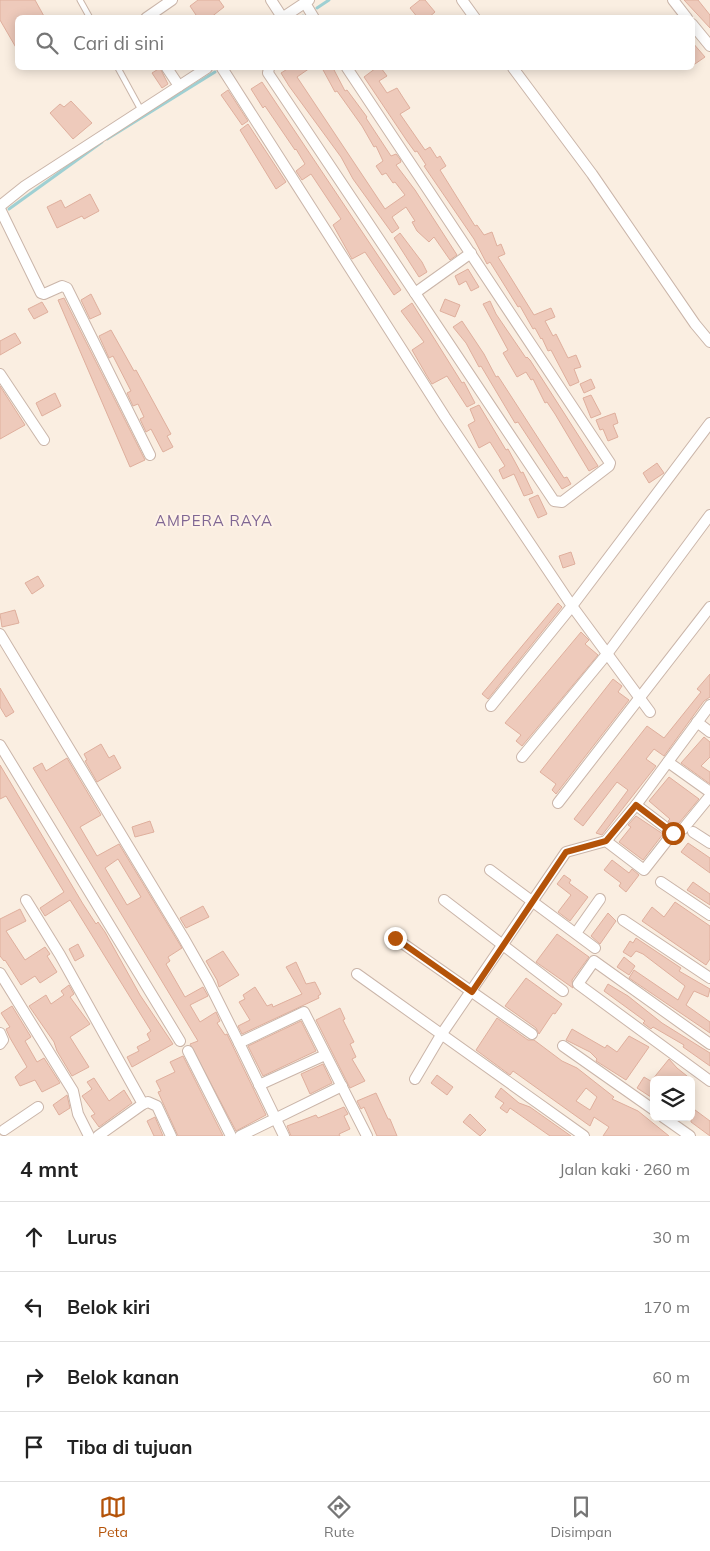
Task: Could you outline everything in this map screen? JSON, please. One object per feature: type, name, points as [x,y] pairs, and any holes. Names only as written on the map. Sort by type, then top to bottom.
[{"type":"street","points":[[150,15],[172,0]]},
{"type":"street","points":[[271,0],[281,15]]},
{"type":"street","points":[[462,0],[473,15]]},
{"type":"street","points":[[673,0],[685,15]]},
{"type":"street","points":[[285,15],[307,2],[313,15]]},
{"type":"street","points":[[695,28],[710,46]]},
{"type":"street","points":[[168,70],[179,86]]},
{"type":"street","points":[[150,455],[67,288],[62,286],[44,294],[42,293],[1,203],[203,70]]},
{"type":"street","points":[[223,70],[445,417],[572,606],[650,712]]},
{"type":"street","points":[[269,70],[268,73],[554,501],[562,502],[610,466],[610,463],[348,70]]},
{"type":"street","points":[[514,70],[592,174],[695,324],[710,342]]},
{"type":"street","points":[[415,293],[471,253]]},
{"type":"street","points":[[0,374],[44,440]]},
{"type":"street","points":[[491,706],[572,606],[710,424]]},
{"type":"street","points":[[522,757],[607,654],[710,515]]},
{"type":"street","points":[[558,803],[641,699],[710,607]]},
{"type":"street","points":[[0,634],[208,981],[284,1136]]},
{"type":"street","points":[[414,1079],[441,1035],[566,852],[606,841],[636,805],[710,705]]},
{"type":"street","points":[[698,722],[710,732]]},
{"type":"street","points":[[0,745],[180,1041]]},
{"type":"street","points":[[606,841],[644,870],[673,833],[683,829],[710,794],[668,762]]},
{"type":"street","points":[[636,805],[673,833]]},
{"type":"street","points":[[693,832],[710,843]]},
{"type":"street","points":[[490,870],[595,948]]},
{"type":"street","points":[[661,882],[710,915]]},
{"type":"street","points":[[26,900],[60,955],[143,1104]]},
{"type":"street","points":[[444,900],[563,991]]},
{"type":"street","points":[[576,934],[600,900]]},
{"type":"street","points":[[623,920],[710,978]]},
{"type":"street","points":[[395,938],[532,1034]]},
{"type":"street","points":[[710,1044],[594,961],[578,984],[710,1081]]},
{"type":"street","points":[[0,973],[73,1091],[78,1114],[89,1136]]},
{"type":"street","points":[[356,974],[584,1136]]},
{"type":"street","points":[[239,1043],[304,1012],[342,1086],[362,1134]]},
{"type":"street","points":[[0,1033],[3,1040],[0,1044]]},
{"type":"street","points":[[563,1046],[650,1107]]},
{"type":"street","points":[[188,1051],[231,1136]]},
{"type":"street","points":[[259,1086],[325,1055]]},
{"type":"street","points":[[240,1136],[342,1086]]},
{"type":"street","points":[[98,1136],[112,1132],[143,1104],[148,1102],[157,1106],[171,1136]]},
{"type":"street","points":[[4,1129],[38,1108]]},
{"type":"street","points":[[669,1121],[690,1136]]},
{"type":"lane","points":[[80,0],[88,15]]},
{"type":"lane","points":[[119,70],[141,110]]},
{"type":"building","points":[[0,0],[35,0],[43,15],[15,15],[15,46],[0,20]]},
{"type":"building","points":[[198,0],[219,0],[224,7],[214,15],[196,15],[190,6]]},
{"type":"building","points":[[420,0],[425,0],[435,12],[432,15],[416,15],[410,8]]},
{"type":"building","points":[[684,0],[698,0],[710,15],[710,28]]},
{"type":"building","points":[[695,45],[705,57],[695,64]]},
{"type":"building","points":[[161,70],[168,84],[162,88],[152,73]]},
{"type":"building","points":[[286,70],[307,70],[297,77],[385,209],[405,195],[386,173],[382,175],[376,166],[383,161],[376,146],[374,147],[362,126],[337,91],[335,92],[323,70],[334,70],[345,91],[347,90],[367,117],[391,156],[396,154],[400,159],[401,162],[396,165],[415,190],[457,255],[450,260],[434,237],[429,242],[417,231],[412,222],[415,221],[406,207],[392,217],[399,228],[392,233],[281,73]]},
{"type":"building","points":[[373,70],[382,70],[387,76],[379,81],[387,93],[397,88],[410,108],[400,114],[425,150],[430,147],[437,158],[440,156],[446,166],[440,170],[475,226],[477,225],[484,235],[492,232],[497,246],[501,244],[505,254],[498,257],[534,315],[551,308],[555,317],[545,321],[553,336],[556,334],[568,358],[576,355],[581,367],[574,369],[579,382],[570,386],[551,350],[548,351],[542,338],[535,328],[533,329],[490,262],[487,264],[474,239],[424,166],[426,165],[417,151],[415,152],[407,141],[364,77]]},
{"type":"building","points":[[262,82],[401,290],[394,295],[365,252],[352,259],[333,225],[341,219],[311,174],[302,180],[296,171],[305,164],[251,89]]},
{"type":"building","points":[[228,90],[248,121],[242,125],[221,95]]},
{"type":"building","points":[[71,101],[92,123],[73,139],[50,113],[60,104],[64,107]]},
{"type":"building","points":[[248,124],[286,182],[276,189],[240,130]]},
{"type":"building","points":[[90,194],[99,211],[84,219],[82,216],[57,228],[47,207],[61,200],[65,208]]},
{"type":"building","points":[[400,233],[422,262],[427,272],[419,277],[394,238]]},
{"type":"building","points":[[468,269],[479,287],[471,291],[466,281],[459,285],[455,276]]},
{"type":"building","points":[[91,294],[101,314],[90,319],[81,300]]},
{"type":"building","points":[[64,298],[145,460],[130,467],[58,300]]},
{"type":"building","points":[[445,299],[460,305],[455,317],[440,311]]},
{"type":"building","points":[[490,301],[496,314],[526,358],[530,360],[598,466],[589,471],[555,414],[547,402],[545,403],[533,379],[531,380],[526,372],[517,377],[503,353],[508,350],[483,304]]},
{"type":"building","points":[[42,302],[48,312],[34,319],[28,309]]},
{"type":"building","points":[[412,303],[462,383],[464,382],[475,403],[467,407],[447,376],[432,384],[412,350],[424,342],[401,311]]},
{"type":"building","points":[[462,321],[484,354],[496,377],[498,376],[564,478],[567,477],[571,484],[562,489],[518,422],[515,423],[481,366],[479,367],[466,343],[453,327]]},
{"type":"building","points":[[111,330],[134,371],[136,370],[171,434],[167,436],[173,447],[163,452],[151,429],[146,432],[140,419],[144,417],[138,404],[133,406],[127,393],[131,391],[113,356],[109,358],[99,336]]},
{"type":"building","points":[[15,333],[21,343],[0,355],[0,341]]},
{"type":"building","points":[[591,379],[595,388],[584,393],[580,384]]},
{"type":"building","points":[[0,386],[25,425],[0,439]]},
{"type":"building","points":[[55,393],[61,406],[42,416],[36,403]]},
{"type":"building","points":[[591,395],[601,414],[591,418],[583,398]]},
{"type":"building","points":[[479,405],[506,450],[508,449],[521,473],[523,472],[533,493],[524,496],[514,474],[503,479],[499,470],[505,466],[490,442],[479,448],[468,425],[475,421],[470,409]]},
{"type":"building","points":[[615,413],[618,423],[613,425],[618,437],[608,441],[603,429],[600,430],[596,420]]},
{"type":"building","points":[[657,463],[664,473],[649,483],[643,473]]},
{"type":"building","points":[[538,495],[547,514],[538,518],[529,499]]},
{"type":"building","points":[[571,552],[575,564],[563,568],[559,556]]},
{"type":"building","points":[[38,576],[44,586],[32,594],[25,583]]},
{"type":"building","points":[[558,603],[562,607],[488,699],[482,694]]},
{"type":"building","points":[[15,610],[19,623],[2,627],[0,614]]},
{"type":"building","points":[[581,632],[589,640],[585,644],[598,655],[522,746],[516,741],[521,735],[505,723]]},
{"type":"building","points":[[710,674],[710,697],[704,701],[664,756],[654,749],[646,759],[656,766],[602,835],[596,833],[628,790],[617,782],[583,826],[574,819],[647,726],[664,738],[701,692],[697,689]]},
{"type":"building","points":[[613,679],[622,686],[618,692],[629,700],[556,794],[552,790],[556,784],[540,772]]},
{"type":"building","points":[[0,688],[14,712],[6,717],[0,707]]},
{"type":"building","points":[[704,737],[710,742],[710,757],[701,766],[710,772],[710,784],[681,763]]},
{"type":"building","points":[[101,744],[109,758],[114,755],[121,768],[97,782],[85,761],[87,760],[84,754]]},
{"type":"building","points":[[67,758],[101,815],[80,827],[97,856],[119,844],[182,948],[168,957],[170,961],[166,964],[185,997],[203,987],[208,996],[190,1005],[200,1022],[216,1012],[220,1021],[217,1023],[225,1035],[227,1034],[266,1115],[236,1131],[190,1044],[198,1041],[33,768],[42,763],[46,771]],"holes":[[[118,859],[141,897],[127,905],[105,868]]]},
{"type":"building","points":[[0,765],[83,904],[96,924],[98,922],[105,932],[140,995],[173,1044],[132,1067],[127,1057],[139,1051],[137,1047],[150,1040],[147,1034],[151,1031],[70,900],[45,916],[40,908],[64,892],[6,796],[0,799]]},
{"type":"building","points":[[669,777],[699,799],[679,823],[674,825],[668,821],[670,819],[649,801]]},
{"type":"building","points":[[636,816],[663,834],[643,860],[619,842],[631,827],[628,825]]},
{"type":"building","points":[[150,821],[154,832],[135,837],[132,827]]},
{"type":"building","points":[[688,843],[710,858],[710,873],[681,852]]},
{"type":"building","points":[[612,860],[629,873],[632,869],[639,875],[626,892],[619,886],[621,883],[604,870]]},
{"type":"building","points":[[564,875],[571,880],[569,883],[588,897],[570,921],[558,912],[571,895],[557,884]]},
{"type":"building","points":[[693,882],[710,894],[710,905],[687,890]]},
{"type":"building","points":[[675,902],[710,926],[710,959],[706,965],[642,921],[652,907],[664,917]]},
{"type":"building","points":[[203,906],[209,917],[186,928],[180,918]]},
{"type":"building","points":[[20,909],[26,921],[6,931],[25,960],[45,947],[50,954],[47,956],[57,972],[40,983],[35,976],[21,985],[5,960],[0,956],[0,919]]},
{"type":"building","points":[[608,913],[616,921],[600,944],[591,936]]},
{"type":"building","points":[[557,934],[589,957],[572,980],[573,988],[536,962]]},
{"type":"building","points":[[636,938],[681,968],[679,971],[710,989],[708,997],[694,991],[686,1005],[710,1022],[710,1033],[629,978],[634,970],[678,1000],[685,986],[643,954],[636,951],[631,957],[623,952],[630,941],[633,943]]},
{"type":"building","points":[[78,944],[84,956],[75,961],[69,949]]},
{"type":"building","points":[[223,951],[239,975],[219,987],[206,961]]},
{"type":"building","points":[[624,957],[635,966],[629,975],[617,967]]},
{"type":"building","points":[[296,962],[306,984],[315,982],[321,994],[318,996],[319,998],[242,1034],[238,1026],[250,1020],[239,1002],[245,999],[243,995],[255,987],[267,1006],[272,1004],[273,1007],[302,994],[286,967]]},
{"type":"building","points":[[526,978],[562,1004],[555,1014],[553,1013],[539,1034],[536,1028],[505,1006]]},
{"type":"building","points":[[608,984],[628,996],[662,1023],[710,1053],[710,1066],[683,1047],[684,1045],[653,1027],[651,1029],[643,1023],[645,1021],[604,991]]},
{"type":"building","points":[[69,985],[74,994],[70,997],[90,1024],[70,1037],[89,1067],[72,1076],[57,1051],[54,1042],[29,1006],[46,995],[51,1004],[64,995],[61,991]]},
{"type":"building","points":[[12,1006],[31,1037],[25,1041],[37,1062],[44,1058],[60,1083],[42,1092],[35,1080],[20,1086],[15,1077],[27,1067],[10,1038],[6,1029],[10,1027],[1,1013]]},
{"type":"building","points":[[340,1008],[345,1019],[343,1020],[354,1042],[350,1044],[356,1057],[352,1059],[365,1081],[350,1088],[316,1020]]},
{"type":"building","points":[[497,1018],[528,1040],[534,1040],[562,1061],[577,1068],[614,1097],[612,1099],[638,1111],[669,1136],[603,1136],[609,1127],[594,1117],[590,1126],[513,1071],[510,1075],[476,1050]],"holes":[[[586,1088],[597,1097],[590,1110],[576,1101]]]},
{"type":"building","points":[[301,1021],[316,1051],[263,1076],[248,1046]]},
{"type":"building","points":[[572,1029],[605,1048],[607,1045],[617,1052],[629,1036],[649,1047],[626,1080],[596,1061],[597,1059],[590,1052],[566,1040]]},
{"type":"building","points":[[183,1056],[223,1136],[178,1136],[158,1092],[161,1091],[156,1081],[175,1072],[170,1062]]},
{"type":"building","points":[[669,1059],[687,1076],[655,1076]]},
{"type":"building","points":[[323,1064],[332,1083],[310,1094],[301,1074]]},
{"type":"building","points":[[437,1075],[453,1087],[447,1095],[431,1083]]},
{"type":"building","points":[[644,1077],[650,1081],[650,1096],[637,1088]]},
{"type":"building","points":[[94,1078],[109,1101],[124,1090],[132,1103],[99,1127],[91,1116],[95,1114],[82,1096],[92,1089],[87,1082]]},
{"type":"building","points":[[501,1088],[519,1103],[530,1107],[571,1136],[550,1136],[510,1108],[507,1113],[500,1108],[504,1103],[495,1097]]},
{"type":"building","points":[[376,1093],[397,1136],[377,1136],[364,1107],[361,1109],[357,1101]]},
{"type":"building","points":[[67,1095],[70,1108],[59,1115],[53,1105]]},
{"type":"building","points":[[344,1107],[348,1114],[344,1116],[350,1129],[339,1134],[340,1136],[291,1136],[287,1126],[316,1115],[318,1118]]},
{"type":"building","points":[[695,1110],[710,1121],[710,1136],[691,1122],[695,1121]]},
{"type":"building","points":[[470,1114],[486,1130],[480,1136],[463,1122]]},
{"type":"building","points":[[155,1117],[163,1136],[154,1136],[147,1121]]},
{"type":"waterway","points":[[317,8],[329,0]]},
{"type":"waterway","points":[[107,139],[215,72]]},
{"type":"waterway","points":[[9,209],[102,142]]},
{"type":"district","name":"AMPERA RAYA","points":[[214,521]]},
{"type":"route","points":[[395,938],[472,992],[566,852],[606,841],[636,805],[673,833]]}]
